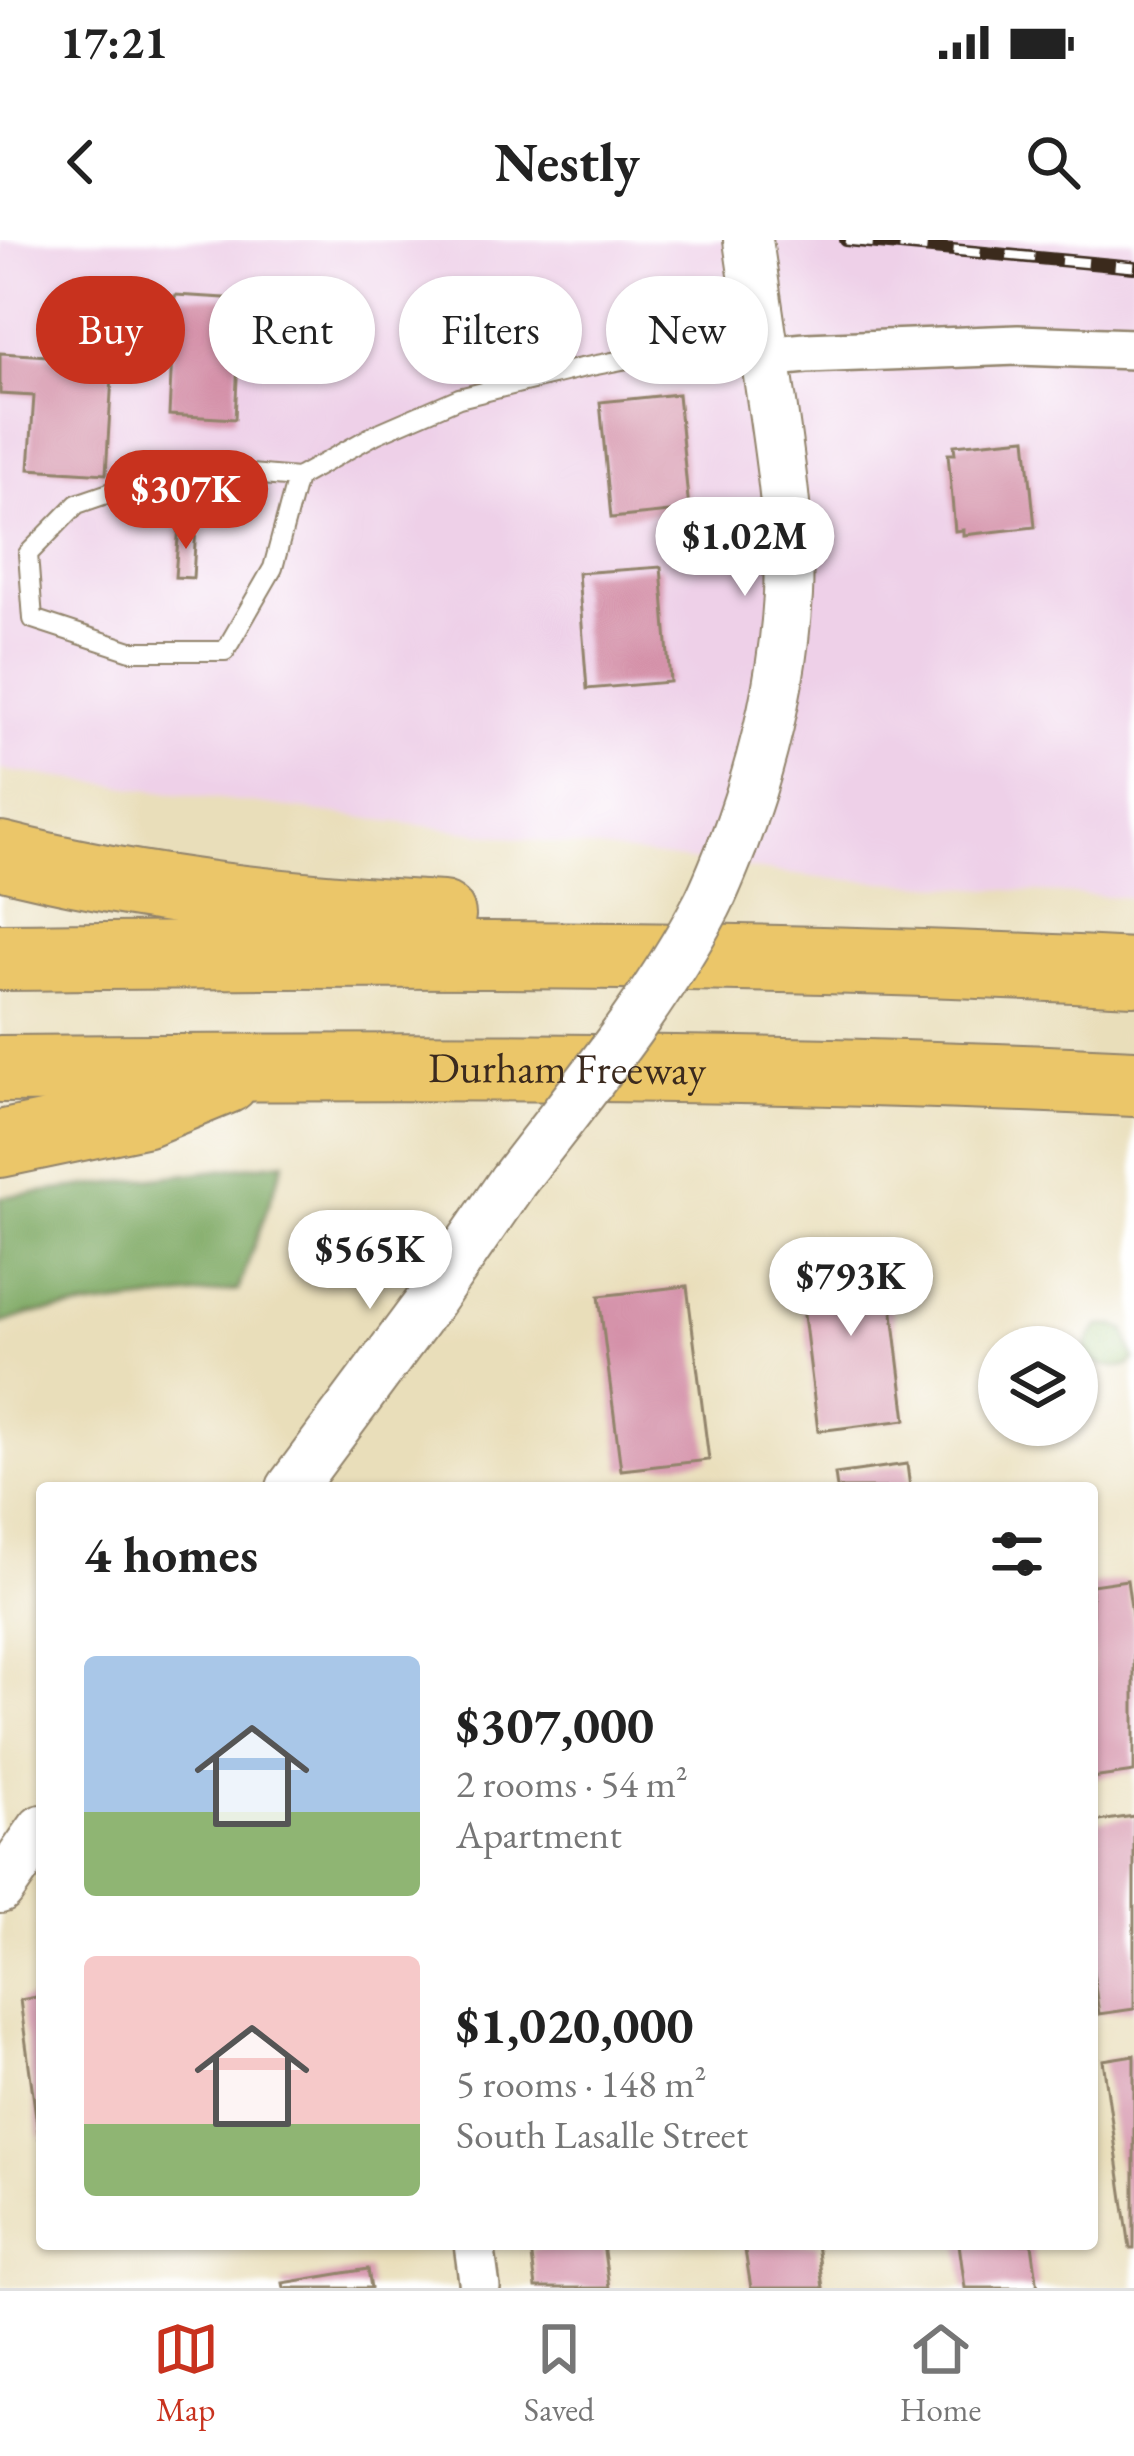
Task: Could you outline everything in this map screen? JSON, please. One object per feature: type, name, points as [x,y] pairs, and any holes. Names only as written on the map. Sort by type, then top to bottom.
[{"type":"highway","points":[[0,855],[145,887],[226,897],[490,918],[944,964]]},
{"type":"highway","points":[[0,957],[615,956],[1134,972]]},
{"type":"highway","points":[[0,1144],[143,1114],[262,1066]]},
{"type":"highway","name":"Durham Freeway","points":[[0,1069],[655,1067],[1134,1082]]},
{"type":"street","points":[[748,240],[753,276]]},
{"type":"street","points":[[768,346],[806,353],[1018,345],[1134,349]]},
{"type":"street","points":[[295,1482],[670,968],[708,904],[734,844],[766,740],[788,591],[782,472],[768,373]]},
{"type":"street","points":[[0,1889],[36,1837]]},
{"type":"street","points":[[475,2250],[480,2288]]},
{"type":"lane","points":[[297,478],[273,568],[225,651],[131,652],[33,619],[28,554],[77,505],[182,468],[297,478],[376,434],[459,398],[606,365]]},
{"type":"shaded area","points":[[0,240],[1134,240],[1134,898],[820,878],[0,770]]},
{"type":"green space","points":[[284,1162],[238,1290],[30,1314],[0,1324],[0,1197]]},
{"type":"green space","points":[[1115,1326],[1126,1331],[1134,1360],[1128,1366],[1098,1363],[1098,1328]]},
{"type":"building","points":[[185,296],[209,297],[209,384],[237,384],[235,419],[169,415],[171,384],[185,384]]},
{"type":"building","points":[[0,353],[36,355],[36,384],[112,384],[106,474],[29,469],[34,396],[0,394]]},
{"type":"building","points":[[678,394],[689,510],[611,518],[600,402]]},
{"type":"building","points":[[1026,438],[1035,527],[963,535],[963,530],[955,531],[948,454],[955,454],[954,445]]},
{"type":"building","points":[[179,525],[196,526],[193,578],[175,577]]},
{"type":"building","points":[[661,567],[670,682],[587,689],[578,573]]},
{"type":"building","points":[[885,1247],[906,1420],[818,1431],[797,1257]]},
{"type":"building","points":[[687,1286],[709,1460],[621,1470],[599,1296]]},
{"type":"building","points":[[907,1464],[909,1482],[836,1482],[835,1474]]},
{"type":"building","points":[[1127,1580],[1134,1628],[1134,1772],[1098,1777],[1098,1584]]},
{"type":"building","points":[[1134,1816],[1134,2009],[1099,2014],[1098,2007],[1098,1821]]},
{"type":"building","points":[[36,1997],[36,2116],[20,2000]]},
{"type":"building","points":[[1134,2055],[1134,2248],[1130,2248],[1103,2060]]},
{"type":"building","points":[[531,2250],[604,2250],[609,2288],[536,2288]]},
{"type":"building","points":[[745,2250],[818,2250],[823,2288],[751,2288]]},
{"type":"building","points":[[960,2250],[1033,2250],[1038,2288],[965,2288]]},
{"type":"building","points":[[368,2269],[371,2288],[284,2288],[283,2283]]},
{"type":"railway","points":[[846,240],[1134,267]]}]
